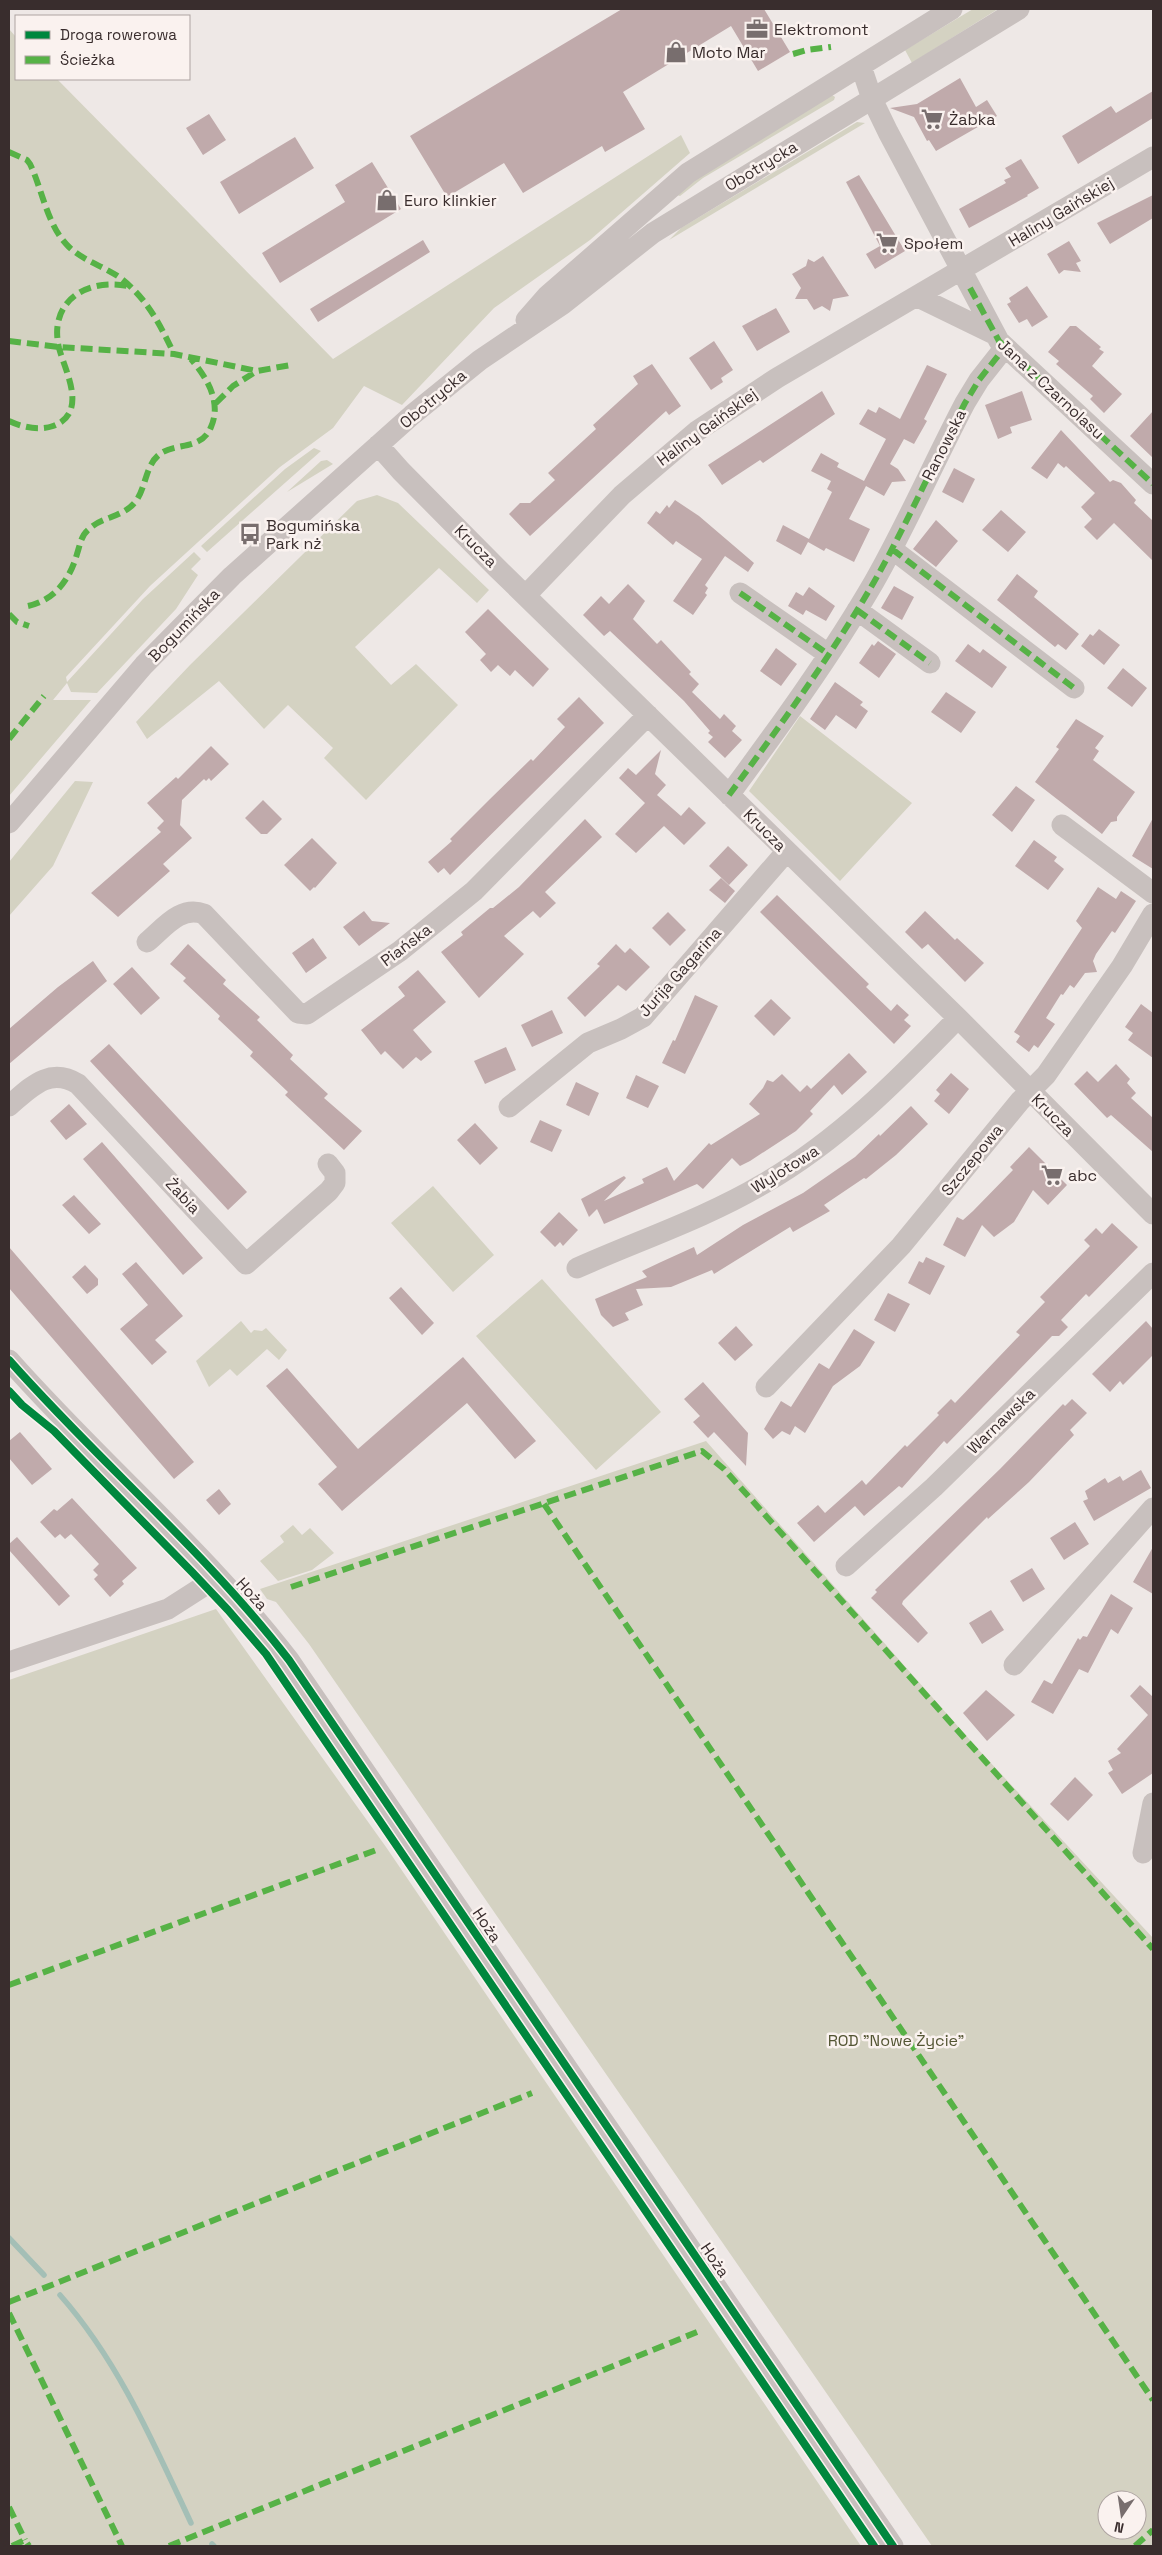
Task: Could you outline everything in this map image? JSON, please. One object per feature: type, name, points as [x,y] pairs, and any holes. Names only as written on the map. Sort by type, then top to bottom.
[{"type":"street","name":"Obotrycka","points":[[512,336],[547,296],[688,172],[952,9]]},
{"type":"street","name":"Obotrycka","points":[[378,445],[480,360],[512,336],[563,304],[653,233],[1019,9]]},
{"type":"street","name":"Jana z Czarnolasu","points":[[861,66],[872,99],[1000,341],[1153,484]]},
{"type":"street","name":"Haliny Gaińskiej","points":[[526,595],[622,495],[680,444],[777,378],[962,272],[1153,156]]},
{"type":"street","points":[[918,297],[1000,341]]},
{"type":"street","name":"Ranowska","points":[[729,795],[857,610],[892,549],[965,403],[1000,341]]},
{"type":"street","name":"Krucza","points":[[378,445],[401,471],[786,852],[958,1018],[1153,1214]]},
{"type":"street","name":"Bogumińska","points":[[9,823],[87,729],[180,628],[239,569],[378,445]]},
{"type":"street","points":[[892,549],[1074,688]]},
{"type":"street","points":[[740,593],[828,654]]},
{"type":"street","points":[[857,610],[930,663]]},
{"type":"street","name":"Piańska","points":[[147,942],[184,912],[194,910],[204,914],[298,1013],[308,1014],[400,951],[474,891],[648,715]]},
{"type":"street","points":[[1062,824],[1153,893]]},
{"type":"street","name":"Jurija Gagarina","points":[[509,1107],[588,1043],[621,1029],[643,1016],[786,852]]},
{"type":"street","name":"Szczepowa","points":[[766,1388],[901,1246],[1030,1091],[1046,1075],[1106,991],[1153,914]]},
{"type":"street","name":"Wylotowa","points":[[577,1268],[734,1200],[791,1168],[836,1135],[868,1108],[958,1018]]},
{"type":"street","name":"Żabia","points":[[9,1106],[33,1084],[45,1078],[62,1077],[78,1084],[246,1264],[329,1191],[335,1183],[336,1173],[328,1164]]},
{"type":"street","name":"Warnawska","points":[[846,1566],[934,1487],[1153,1273]]},
{"type":"street","name":"Hoża","points":[[9,1360],[77,1434],[250,1611],[289,1660],[893,2546]]},
{"type":"street","points":[[1014,1665],[1153,1508]]},
{"type":"street","points":[[9,1662],[168,1609],[218,1577]]},
{"type":"street","points":[[1143,1853],[1153,1803]]},
{"type":"green space","points":[[973,9],[998,9],[912,63],[905,50]]},
{"type":"green space","points":[[9,29],[15,36],[15,80],[58,80],[333,359],[681,135],[690,153],[590,240],[494,308],[402,405],[364,386],[333,428],[280,467],[150,586],[66,677],[67,682],[143,599],[194,552],[201,559],[191,569],[198,575],[176,609],[97,693],[71,692],[67,683],[53,700],[91,700],[9,796]]},
{"type":"green space","points":[[832,95],[835,97],[834,100],[703,178],[680,196],[677,195],[677,191]]},
{"type":"green space","points":[[857,122],[865,123],[669,240],[681,228]]},
{"type":"green space","points":[[314,448],[321,451],[207,552],[201,546],[285,469]]},
{"type":"green space","points":[[327,460],[333,464],[287,492],[321,461]]},
{"type":"green space","points":[[377,495],[398,503],[489,590],[477,603],[439,568],[355,647],[391,685],[416,664],[458,705],[366,800],[324,758],[333,748],[288,705],[264,729],[219,681],[147,739],[136,722],[190,665],[357,501]]},
{"type":"green space","points":[[800,716],[912,803],[840,881],[749,791]]},
{"type":"green space","points":[[75,781],[93,782],[53,866],[9,916],[9,862]]},
{"type":"green space","points":[[433,1186],[494,1255],[453,1292],[391,1223]]},
{"type":"green space","points":[[542,1279],[661,1412],[596,1470],[476,1336]]},
{"type":"green space","points":[[241,1321],[251,1333],[254,1330],[262,1331],[266,1328],[287,1350],[279,1360],[267,1349],[237,1376],[230,1369],[209,1387],[196,1361]]},
{"type":"green space","name":"ROD \"Nowe Życie\"","points":[[706,1441],[977,1748],[1153,1938],[1153,2546],[932,2546],[309,1644],[276,1602],[267,1599],[260,1589]]},
{"type":"green space","points":[[293,1525],[302,1535],[310,1528],[334,1553],[312,1570],[278,1581],[260,1561],[284,1542],[280,1536]]},
{"type":"green space","points":[[216,1609],[386,1847],[861,2546],[9,2546],[9,1680]]},
{"type":"building","points":[[622,9],[764,9],[790,52],[758,71],[731,26],[623,92],[645,129],[605,152],[602,146],[523,193],[504,163],[447,197],[410,136]]},
{"type":"building","points":[[960,78],[976,107],[987,100],[997,116],[936,151],[929,140],[927,141],[914,117],[890,108],[917,104]]},
{"type":"building","points":[[1153,91],[1153,118],[1078,164],[1062,136],[1111,106],[1116,113]]},
{"type":"building","points":[[209,114],[226,140],[203,155],[186,128]]},
{"type":"building","points":[[295,137],[314,168],[239,214],[220,182]]},
{"type":"building","points":[[1021,159],[1039,188],[969,228],[959,209],[1006,183],[1004,180],[1011,177],[1005,168]]},
{"type":"building","points":[[372,162],[401,209],[280,283],[262,253],[345,202],[335,185]]},
{"type":"building","points":[[859,175],[905,251],[875,269],[866,254],[880,246],[846,182]]},
{"type":"building","points":[[1153,195],[1153,218],[1110,244],[1097,223]]},
{"type":"building","points":[[423,240],[430,252],[318,322],[310,309]]},
{"type":"building","points":[[1069,241],[1081,261],[1076,263],[1081,272],[1064,270],[1059,274],[1047,254]]},
{"type":"building","points":[[823,256],[849,296],[833,299],[830,311],[822,306],[814,310],[807,299],[795,299],[801,288],[792,274],[806,266],[808,259],[814,262]]},
{"type":"building","points":[[1027,286],[1048,317],[1032,327],[1027,319],[1019,323],[1007,304],[1011,302],[1009,298]]},
{"type":"building","points":[[776,308],[790,332],[757,351],[742,326]]},
{"type":"building","points":[[1070,326],[1076,326],[1101,347],[1099,349],[1104,352],[1092,366],[1122,394],[1104,413],[1090,399],[1093,396],[1056,364],[1059,361],[1048,352]]},
{"type":"building","points":[[714,341],[733,370],[721,378],[723,382],[711,390],[689,358]]},
{"type":"building","points":[[652,364],[681,406],[669,415],[666,411],[530,536],[509,514],[520,503],[530,503],[555,480],[548,473],[596,429],[593,425],[638,384],[633,376]]},
{"type":"building","points":[[927,365],[947,374],[924,419],[927,421],[914,444],[904,439],[890,464],[898,469],[906,481],[892,482],[884,496],[866,486],[849,519],[870,529],[854,562],[826,548],[824,551],[808,542],[801,555],[776,541],[783,525],[809,539],[832,492],[827,489],[831,481],[811,471],[821,453],[839,463],[837,467],[864,481],[886,439],[859,424],[868,409],[876,413],[879,407],[900,419]]},
{"type":"building","points":[[822,391],[835,414],[763,463],[760,460],[722,485],[708,465]]},
{"type":"building","points":[[1022,391],[1032,420],[1010,427],[1012,433],[998,439],[985,405]]},
{"type":"building","points":[[1153,411],[1153,458],[1130,436]]},
{"type":"building","points":[[1061,430],[1110,482],[1113,480],[1121,483],[1136,500],[1134,503],[1153,521],[1153,561],[1114,523],[1097,540],[1084,527],[1092,519],[1081,507],[1095,493],[1066,466],[1064,468],[1058,463],[1047,479],[1031,468]]},
{"type":"building","points":[[954,468],[975,479],[963,503],[942,492]]},
{"type":"building","points":[[675,500],[699,516],[754,563],[748,572],[725,556],[705,585],[708,588],[705,593],[707,595],[693,615],[673,601],[702,559],[676,541],[673,545],[647,523],[656,511],[660,514],[667,505],[669,508]]},
{"type":"building","points":[[1001,510],[1026,532],[1008,552],[982,530]]},
{"type":"building","points":[[936,520],[958,541],[936,567],[913,549]]},
{"type":"building","points":[[1017,574],[1038,591],[1034,597],[1079,634],[1066,650],[1058,644],[1055,647],[997,600]]},
{"type":"building","points":[[628,584],[645,601],[633,619],[657,644],[661,640],[691,672],[689,674],[699,684],[692,692],[720,719],[724,714],[736,726],[732,731],[742,740],[725,758],[708,742],[713,737],[708,733],[710,731],[684,701],[610,631],[604,636],[583,615],[601,596],[609,604]]},
{"type":"building","points":[[894,586],[914,597],[902,620],[881,608]]},
{"type":"building","points":[[809,587],[835,606],[826,621],[806,610],[803,615],[788,606],[796,592],[803,596]]},
{"type":"building","points":[[488,609],[549,669],[533,687],[515,670],[510,676],[498,665],[491,672],[480,660],[486,654],[465,632]]},
{"type":"building","points":[[1099,629],[1120,645],[1104,665],[1081,646],[1090,634],[1093,636]]},
{"type":"building","points":[[878,641],[896,654],[879,678],[859,663],[872,644],[874,646]]},
{"type":"building","points":[[968,644],[980,653],[983,649],[1007,667],[992,688],[955,661]]},
{"type":"building","points":[[776,648],[797,664],[781,686],[760,671]]},
{"type":"building","points":[[1123,668],[1147,688],[1132,707],[1107,688]]},
{"type":"building","points":[[835,682],[863,702],[860,705],[868,711],[856,729],[836,715],[825,730],[810,719]]},
{"type":"building","points":[[946,692],[976,712],[961,733],[931,712]]},
{"type":"building","points":[[579,697],[604,723],[450,875],[444,868],[438,873],[428,862],[452,841],[450,839],[531,759],[533,761],[565,727],[557,719]]},
{"type":"building","points":[[1076,719],[1104,736],[1095,748],[1099,751],[1093,760],[1135,792],[1117,817],[1117,821],[1111,822],[1102,834],[1035,782],[1059,749],[1056,747]]},
{"type":"building","points":[[211,746],[229,764],[211,781],[209,778],[206,781],[204,779],[182,800],[180,825],[192,838],[163,864],[170,871],[118,917],[91,893],[161,832],[157,828],[164,821],[147,803],[176,777],[178,779]]},
{"type":"building","points":[[661,750],[655,774],[666,785],[657,795],[681,816],[689,807],[706,823],[684,845],[664,826],[636,853],[615,834],[645,803],[619,778],[628,768],[636,775]]},
{"type":"building","points":[[1016,786],[1035,800],[1012,832],[992,815]]},
{"type":"building","points":[[263,800],[282,819],[267,834],[261,834],[245,818]]},
{"type":"building","points":[[1153,818],[1153,869],[1132,856]]},
{"type":"building","points":[[585,819],[602,837],[545,892],[556,903],[540,918],[533,911],[504,936],[524,954],[479,998],[441,952],[463,935],[461,932],[519,887]]},
{"type":"building","points":[[312,838],[337,863],[315,888],[310,891],[284,865]]},
{"type":"building","points":[[1034,840],[1057,857],[1054,861],[1064,869],[1048,890],[1015,866]]},
{"type":"building","points":[[728,846],[748,865],[729,885],[709,866]]},
{"type":"building","points":[[721,878],[735,891],[725,903],[709,890]]},
{"type":"building","points":[[1098,887],[1116,899],[1121,891],[1136,901],[1115,933],[1112,931],[1096,954],[1093,961],[1097,972],[1085,973],[1074,988],[1070,985],[1063,995],[1061,994],[1046,1018],[1055,1024],[1038,1048],[1034,1045],[1029,1052],[1016,1042],[1020,1036],[1014,1032],[1082,928],[1076,921]]},
{"type":"building","points":[[777,895],[869,984],[866,987],[891,1011],[897,1004],[909,1015],[904,1020],[911,1026],[894,1044],[760,912]]},
{"type":"building","points":[[364,911],[372,921],[390,923],[359,946],[343,927]]},
{"type":"building","points":[[925,911],[955,940],[957,938],[984,963],[965,982],[928,944],[922,949],[905,932]]},
{"type":"building","points":[[668,912],[686,930],[670,946],[652,928]]},
{"type":"building","points":[[313,938],[327,958],[306,973],[292,953]]},
{"type":"building","points":[[188,944],[226,980],[223,984],[260,1017],[257,1020],[293,1055],[290,1059],[328,1094],[324,1098],[362,1131],[344,1150],[285,1095],[288,1092],[250,1056],[253,1052],[218,1019],[220,1016],[183,981],[186,978],[170,964]]},
{"type":"building","points":[[616,944],[625,953],[630,948],[650,967],[626,991],[618,985],[585,1017],[567,998],[600,966],[597,964]]},
{"type":"building","points":[[93,961],[107,981],[9,1064],[9,1029],[58,987]]},
{"type":"building","points":[[132,967],[160,998],[141,1015],[113,984]]},
{"type":"building","points":[[418,970],[446,1002],[413,1030],[432,1052],[421,1061],[416,1057],[403,1069],[385,1051],[381,1055],[361,1030],[405,996],[398,987]]},
{"type":"building","points":[[695,995],[718,1006],[685,1074],[662,1063],[673,1040],[675,1041]]},
{"type":"building","points":[[771,999],[791,1018],[774,1036],[754,1016]]},
{"type":"building","points":[[1141,1004],[1153,1013],[1153,1058],[1128,1040],[1133,1033],[1125,1027]]},
{"type":"building","points":[[552,1010],[563,1033],[532,1047],[521,1025]]},
{"type":"building","points":[[109,1044],[247,1192],[228,1210],[90,1061]]},
{"type":"building","points":[[506,1047],[516,1070],[485,1084],[474,1061]]},
{"type":"building","points":[[849,1053],[867,1072],[842,1095],[834,1085],[810,1111],[813,1114],[796,1131],[750,1161],[740,1166],[732,1158],[703,1189],[697,1184],[604,1224],[597,1209],[589,1217],[581,1199],[624,1176],[626,1178],[604,1201],[644,1183],[642,1179],[667,1167],[674,1181],[709,1143],[711,1145],[760,1114],[749,1104],[763,1088],[767,1080],[773,1082],[782,1074],[800,1092],[807,1085],[811,1089]]},
{"type":"building","points":[[1116,1064],[1130,1079],[1127,1083],[1136,1093],[1131,1098],[1153,1118],[1153,1152],[1111,1115],[1107,1118],[1074,1084],[1087,1071],[1098,1082]]},
{"type":"building","points":[[951,1073],[969,1089],[949,1114],[934,1101],[940,1094],[936,1090]]},
{"type":"building","points":[[636,1075],[659,1086],[648,1108],[626,1098]]},
{"type":"building","points":[[576,1082],[599,1093],[589,1116],[566,1105]]},
{"type":"building","points":[[69,1104],[87,1124],[66,1140],[50,1121]]},
{"type":"building","points":[[911,1106],[928,1124],[896,1155],[866,1179],[864,1178],[824,1205],[830,1211],[793,1232],[790,1227],[714,1274],[712,1270],[671,1287],[636,1289],[643,1305],[625,1313],[629,1320],[613,1327],[601,1315],[595,1299],[647,1277],[642,1271],[694,1247],[697,1255],[743,1225],[803,1193],[855,1157]]},
{"type":"building","points":[[540,1120],[562,1130],[552,1152],[530,1142]]},
{"type":"building","points":[[475,1123],[498,1148],[480,1165],[457,1140]]},
{"type":"building","points":[[102,1142],[203,1258],[183,1275],[83,1159]]},
{"type":"building","points":[[1029,1147],[1067,1185],[1048,1205],[1033,1190],[1014,1222],[994,1237],[982,1225],[965,1257],[943,1245],[957,1217],[963,1220],[973,1211],[1013,1170],[1010,1167]]},
{"type":"building","points":[[74,1195],[101,1224],[89,1234],[62,1205]]},
{"type":"building","points":[[559,1212],[578,1230],[563,1246],[560,1242],[555,1247],[540,1232]]},
{"type":"building","points":[[1112,1223],[1138,1247],[1089,1297],[1086,1294],[1061,1320],[1068,1327],[1059,1336],[1052,1336],[947,1444],[944,1441],[902,1488],[899,1486],[864,1516],[855,1506],[814,1542],[797,1523],[818,1505],[825,1513],[862,1480],[866,1485],[905,1445],[907,1447],[939,1415],[937,1413],[951,1399],[955,1403],[1020,1335],[1016,1332],[1045,1302],[1040,1297],[1090,1246],[1084,1240],[1096,1228],[1102,1234]]},
{"type":"building","points":[[9,1247],[194,1462],[174,1479],[9,1288]]},
{"type":"building","points":[[926,1257],[945,1266],[930,1295],[908,1283],[919,1261],[923,1263]]},
{"type":"building","points":[[136,1262],[183,1316],[155,1340],[167,1352],[152,1365],[120,1329],[148,1305],[122,1274]]},
{"type":"building","points":[[85,1265],[98,1279],[98,1285],[87,1294],[72,1277]]},
{"type":"building","points":[[401,1287],[434,1323],[422,1335],[389,1298]]},
{"type":"building","points":[[888,1293],[910,1304],[895,1332],[874,1320]]},
{"type":"building","points":[[1146,1321],[1153,1329],[1153,1355],[1123,1385],[1120,1381],[1110,1392],[1092,1374]]},
{"type":"building","points":[[736,1326],[753,1345],[735,1361],[718,1343]]},
{"type":"building","points":[[854,1329],[875,1342],[860,1366],[833,1386],[805,1433],[795,1426],[790,1435],[782,1431],[773,1439],[764,1429],[781,1401],[791,1407],[819,1363],[829,1369]]},
{"type":"building","points":[[463,1357],[536,1441],[515,1459],[467,1403],[342,1511],[318,1484],[337,1467],[266,1386],[287,1368],[358,1449]]},
{"type":"building","points":[[703,1382],[748,1433],[746,1466],[714,1432],[708,1438],[693,1422],[700,1416],[684,1399]]},
{"type":"building","points":[[1072,1399],[1087,1413],[1070,1430],[1074,1435],[1029,1482],[988,1519],[987,1517],[903,1601],[902,1604],[928,1633],[918,1643],[871,1598],[877,1592],[875,1590],[1000,1469],[1063,1404],[1065,1406]]},
{"type":"building","points":[[20,1432],[52,1469],[32,1485],[9,1458],[9,1441]]},
{"type":"building","points":[[1141,1470],[1151,1488],[1094,1521],[1083,1501],[1088,1499],[1085,1491],[1105,1478],[1108,1483],[1120,1476],[1123,1481]]},
{"type":"building","points":[[219,1489],[231,1504],[219,1515],[206,1500]]},
{"type":"building","points":[[72,1498],[137,1568],[122,1581],[124,1584],[110,1597],[94,1579],[98,1575],[93,1570],[99,1564],[71,1534],[65,1539],[60,1534],[55,1538],[40,1522],[54,1509],[57,1511]]},
{"type":"building","points":[[1075,1522],[1089,1544],[1064,1560],[1050,1538]]},
{"type":"building","points":[[17,1537],[70,1596],[59,1606],[9,1550],[9,1544]]},
{"type":"building","points":[[1153,1547],[1153,1594],[1133,1582]]},
{"type":"building","points":[[1032,1568],[1045,1589],[1023,1602],[1010,1581]]},
{"type":"building","points":[[1111,1594],[1133,1608],[1118,1634],[1111,1629],[1088,1673],[1079,1669],[1053,1714],[1031,1702],[1044,1680],[1052,1684],[1078,1638],[1080,1640],[1083,1636],[1087,1637]]},
{"type":"building","points":[[991,1610],[1004,1630],[982,1644],[969,1623]]},
{"type":"building","points":[[1140,1685],[1153,1697],[1153,1773],[1122,1794],[1108,1773],[1113,1770],[1108,1761],[1121,1753],[1117,1749],[1148,1715],[1130,1696]]},
{"type":"building","points":[[986,1690],[1015,1715],[987,1741],[963,1713]]},
{"type":"building","points":[[1075,1777],[1093,1795],[1068,1821],[1050,1804]]},
{"type":"waterway","points":[[9,2238],[44,2275]]},
{"type":"waterway","points":[[60,2295],[81,2321],[118,2376],[149,2434],[191,2523]]},
{"type":"marked path","points":[[793,54],[831,47]]},
{"type":"marked path","points":[[9,152],[27,160],[30,164],[50,219],[62,239],[75,252],[119,277],[137,293],[158,322],[174,354]]},
{"type":"marked path","points":[[9,421],[25,427],[42,428],[53,426],[64,420],[70,412],[72,391],[59,348],[57,332],[59,317],[65,306],[74,296],[85,290],[113,284],[128,286]]},
{"type":"marked path","points":[[970,288],[999,341],[1153,484]]},
{"type":"marked path","points":[[9,341],[59,347],[174,354],[257,371],[291,365]]},
{"type":"marked path","points":[[729,795],[858,610],[898,538],[965,403],[979,380],[1005,347]]},
{"type":"marked path","points":[[28,606],[54,594],[66,580],[82,538],[88,530],[94,525],[131,507],[140,495],[149,468],[157,456],[170,449],[196,442],[207,434],[214,418],[214,400],[207,382],[191,359]]},
{"type":"marked path","points":[[216,403],[233,386],[257,371]]},
{"type":"marked path","points":[[892,549],[1074,688]]},
{"type":"marked path","points":[[740,593],[828,654]]},
{"type":"marked path","points":[[857,610],[930,663]]},
{"type":"marked path","points":[[9,614],[17,622],[29,626]]},
{"type":"marked path","points":[[9,739],[44,696]]},
{"type":"marked path","points":[[291,1587],[702,1451],[724,1469],[1153,1949]]},
{"type":"marked path","points":[[544,1504],[1153,2400]]},
{"type":"marked path","points":[[9,1985],[379,1849]]},
{"type":"marked path","points":[[9,2302],[532,2093]]},
{"type":"marked path","points":[[9,2313],[122,2546]]},
{"type":"marked path","points":[[169,2546],[697,2332]]},
{"type":"marked path","points":[[9,2507],[25,2540]]},
{"type":"marked path","points":[[1135,2546],[1153,2530]]},
{"type":"marked path","points":[[12,2546],[25,2540],[29,2546]]},
{"type":"cycle path","points":[[9,1360],[43,1398],[222,1581],[289,1660],[893,2546]]},
{"type":"cycle path","points":[[9,1391],[22,1405],[54,1431],[192,1572],[266,1654],[874,2546]]},
{"type":"place","name":"Elektromont","points":[[757,29]]},
{"type":"place","name":"Moto Mar","points":[[676,52]]},
{"type":"place","name":"Żabka","points":[[932,119]]},
{"type":"place","name":"Euro klinkier","points":[[387,200]]},
{"type":"place","name":"Społem","points":[[887,243]]},
{"type":"place","name":"Bogumińska Park nż","points":[[250,534]]},
{"type":"place","name":"abc","points":[[1052,1175]]}]
